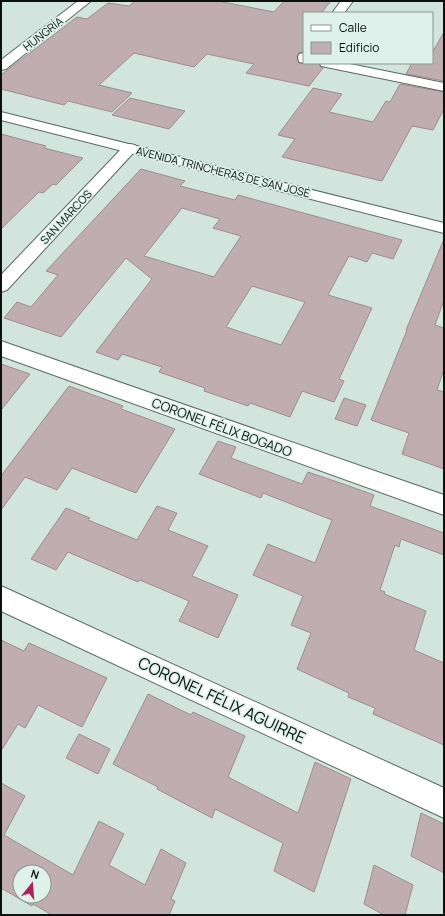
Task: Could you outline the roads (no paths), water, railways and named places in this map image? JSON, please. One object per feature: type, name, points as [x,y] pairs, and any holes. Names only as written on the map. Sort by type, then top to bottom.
[{"type":"street","name":"HUNGRÍA","points":[[1,66],[85,1]]},
{"type":"street","points":[[339,12],[347,1]]},
{"type":"street","points":[[331,64],[444,87]]},
{"type":"street","name":"AVENIDA TRINCHERAS DE SAN JOSÉ","points":[[1,116],[444,228]]},
{"type":"street","name":"SAN MARCOS","points":[[1,286],[130,148]]},
{"type":"street","name":"CORONEL FÉLIX BOGADO","points":[[1,348],[444,505]]},
{"type":"street","name":"CORONEL FÉLIX AGUIRRE","points":[[1,598],[444,802]]}]
